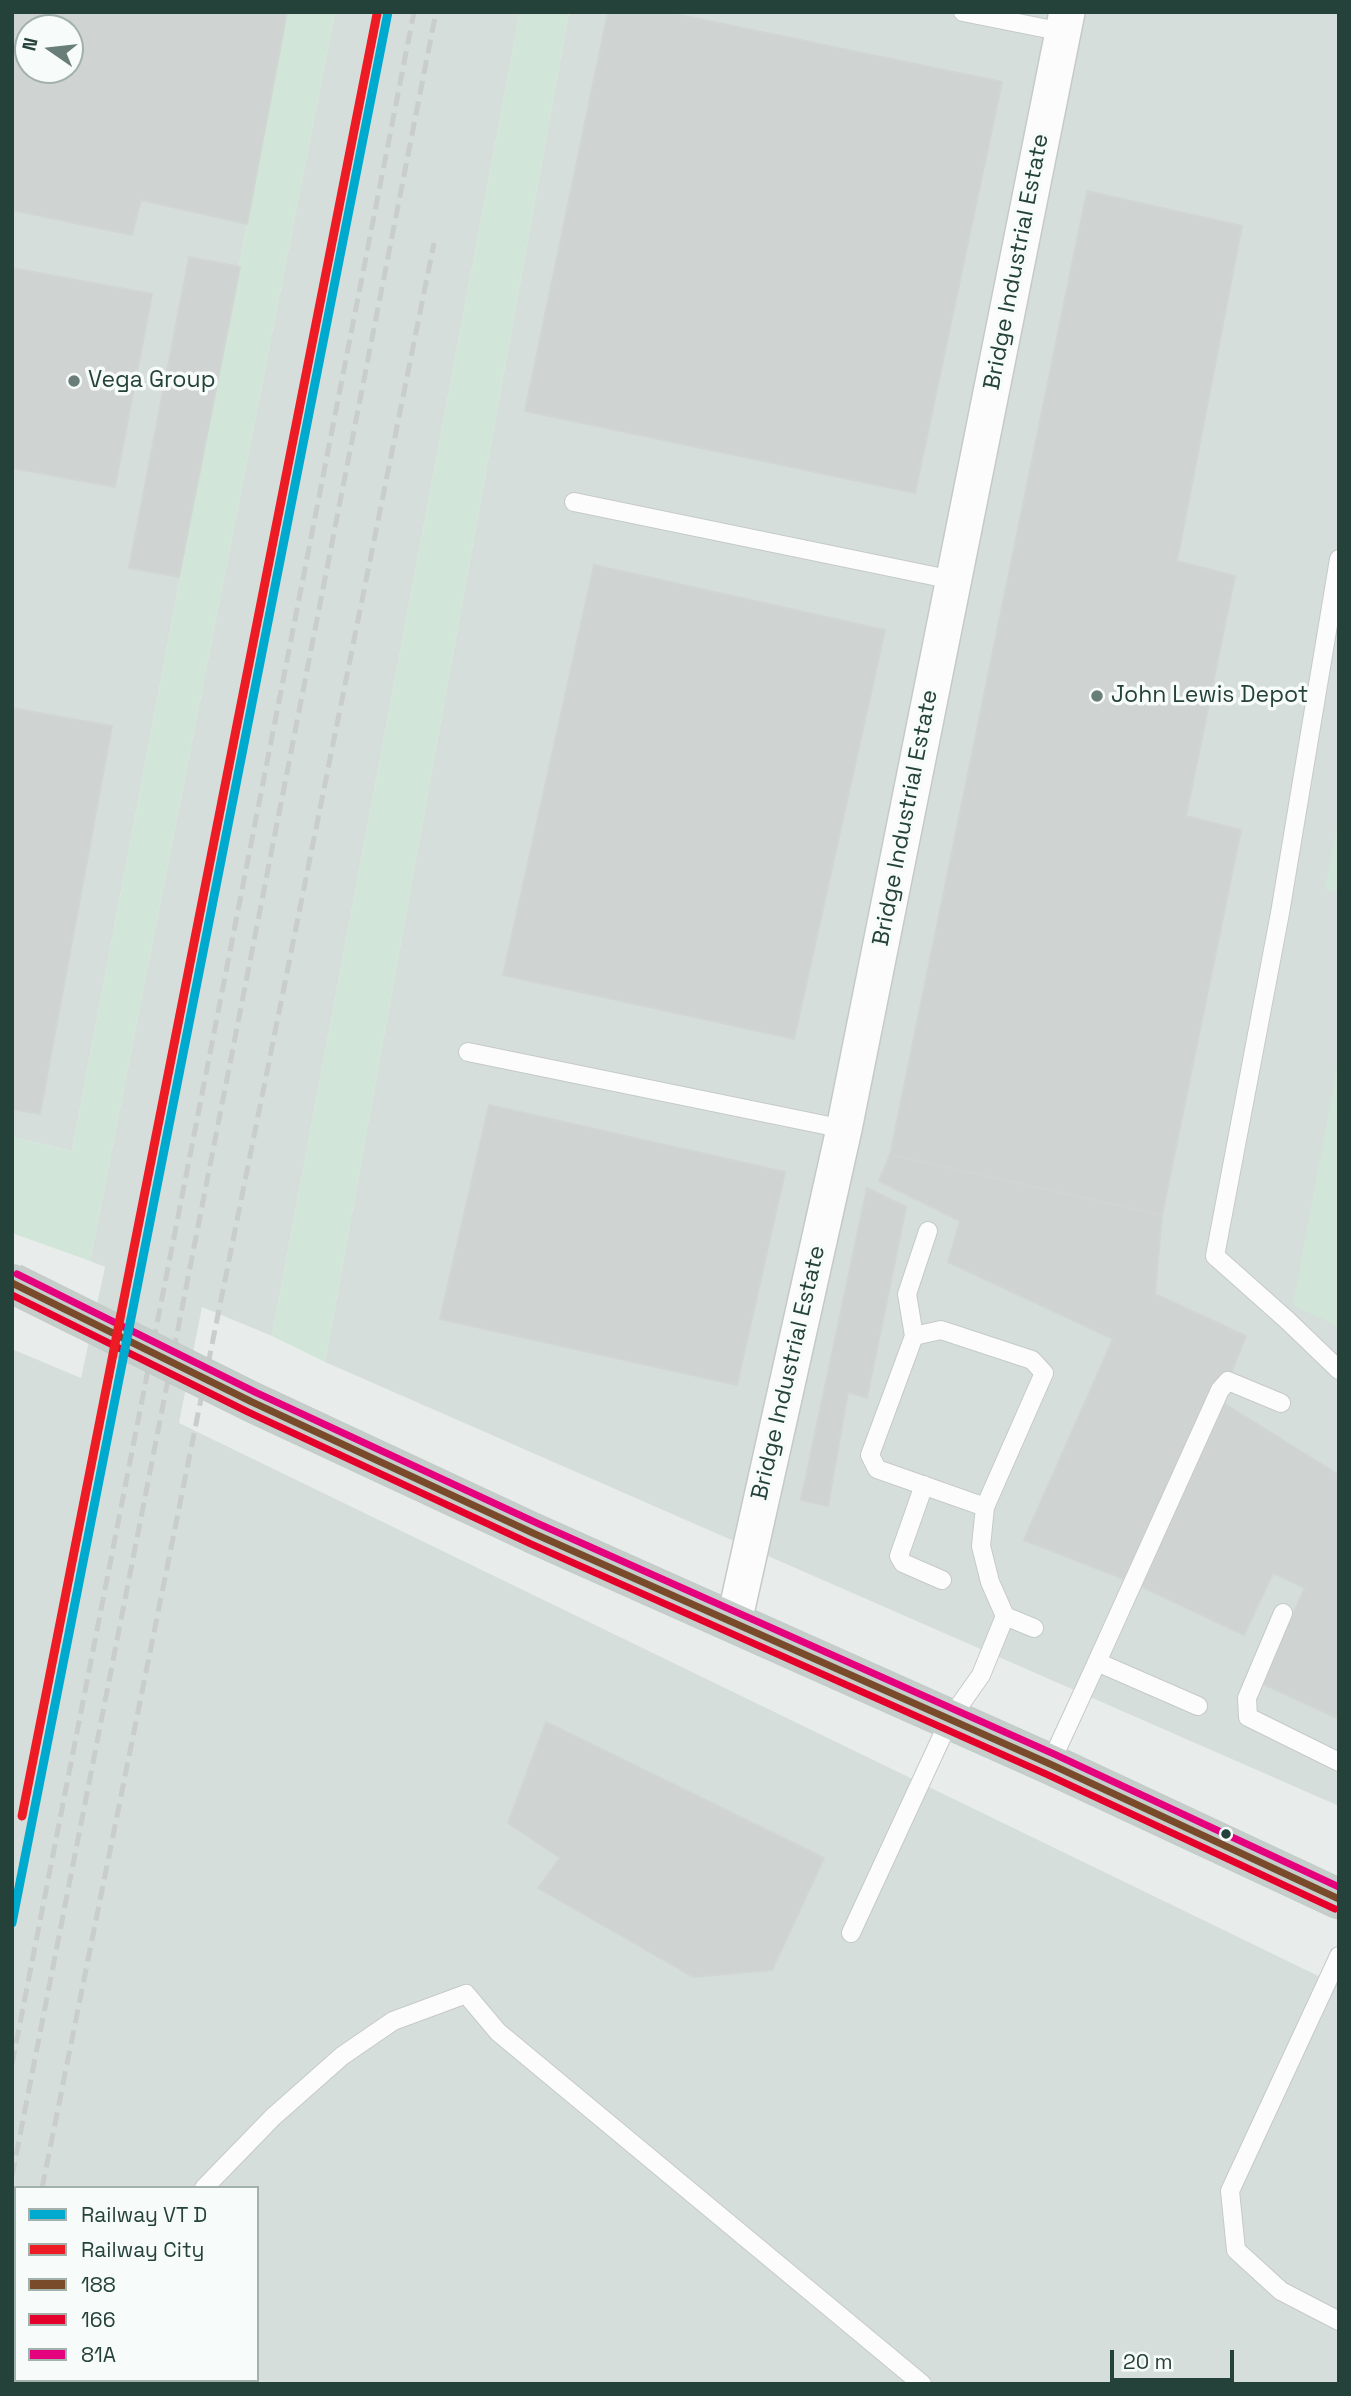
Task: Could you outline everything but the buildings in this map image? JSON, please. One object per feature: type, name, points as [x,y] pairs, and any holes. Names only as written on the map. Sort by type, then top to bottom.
[{"type":"highway","points":[[12,1283],[252,1402],[535,1534],[1050,1764],[1339,1899]]},
{"type":"street","name":"Bridge Industrial Estate","points":[[734,1622],[844,1129],[1065,22]]},
{"type":"lane","points":[[963,12],[1065,22]]},
{"type":"lane","points":[[574,502],[953,580]]},
{"type":"lane","points":[[1339,559],[1280,913],[1215,1256],[1339,1370]]},
{"type":"lane","points":[[468,1052],[844,1129]]},
{"type":"lane","points":[[928,1231],[907,1294],[914,1336],[870,1455],[877,1469],[985,1507]]},
{"type":"lane","points":[[914,1336],[941,1329],[1032,1360],[1044,1373],[985,1507],[981,1546],[990,1582],[1005,1616],[1034,1629]]},
{"type":"lane","points":[[1050,1764],[1220,1390],[1228,1381],[1282,1403]]},
{"type":"lane","points":[[924,1485],[899,1556],[903,1563],[942,1580]]},
{"type":"lane","points":[[1283,1613],[1247,1698],[1248,1717],[1339,1762]]},
{"type":"lane","points":[[851,1933],[950,1719],[981,1675],[1005,1616]]},
{"type":"lane","points":[[1097,1662],[1198,1706]]},
{"type":"lane","points":[[1339,1956],[1230,2191],[1236,2250],[1281,2291],[1339,2321]]},
{"type":"lane","points":[[206,2186],[273,2117],[342,2056],[393,2021],[466,1994],[498,2032],[922,2384]]},
{"type":"shaded area","points":[[12,12],[287,12],[72,1151],[12,1137]]},
{"type":"shaded area","points":[[335,12],[520,12],[272,1336],[202,1307],[179,1423],[1339,1986],[1339,2384],[12,2384],[12,1349],[81,1378],[105,1267],[90,1261]]},
{"type":"shaded area","points":[[569,12],[1339,12],[1339,1806],[325,1362]]},
{"type":"green space","points":[[287,12],[335,12],[90,1261],[12,1233],[12,1137],[72,1151]]},
{"type":"green space","points":[[520,12],[569,12],[325,1362],[272,1336]]},
{"type":"green space","points":[[1339,819],[1339,892],[1325,889]]},
{"type":"green space","points":[[1339,1057],[1339,1327],[1293,1305]]},
{"type":"railway","points":[[12,2064],[414,12]]},
{"type":"railway","points":[[12,2176],[436,12]]},
{"type":"railway","points":[[42,2186],[434,243]]},
{"type":"railway","points":[[12,2342],[14,2333]]},
{"type":"transit line","points":[[12,1923],[388,12]]},
{"type":"transit line","name":"81A","points":[[17,1274],[257,1393],[539,1524],[1054,1754],[1339,1887]]},
{"type":"transit line","name":"188","points":[[12,1283],[252,1402],[535,1534],[1050,1764],[1339,1899]]},
{"type":"transit line","name":"166","points":[[12,1295],[248,1412],[531,1544],[1046,1774],[1335,1909]]},
{"type":"rail line","name":"City","points":[[22,1816],[377,14]]},
{"type":"place","name":"Vega Group","points":[[74,381]]},
{"type":"place","name":"John Lewis Depot","points":[[1097,696]]}]
